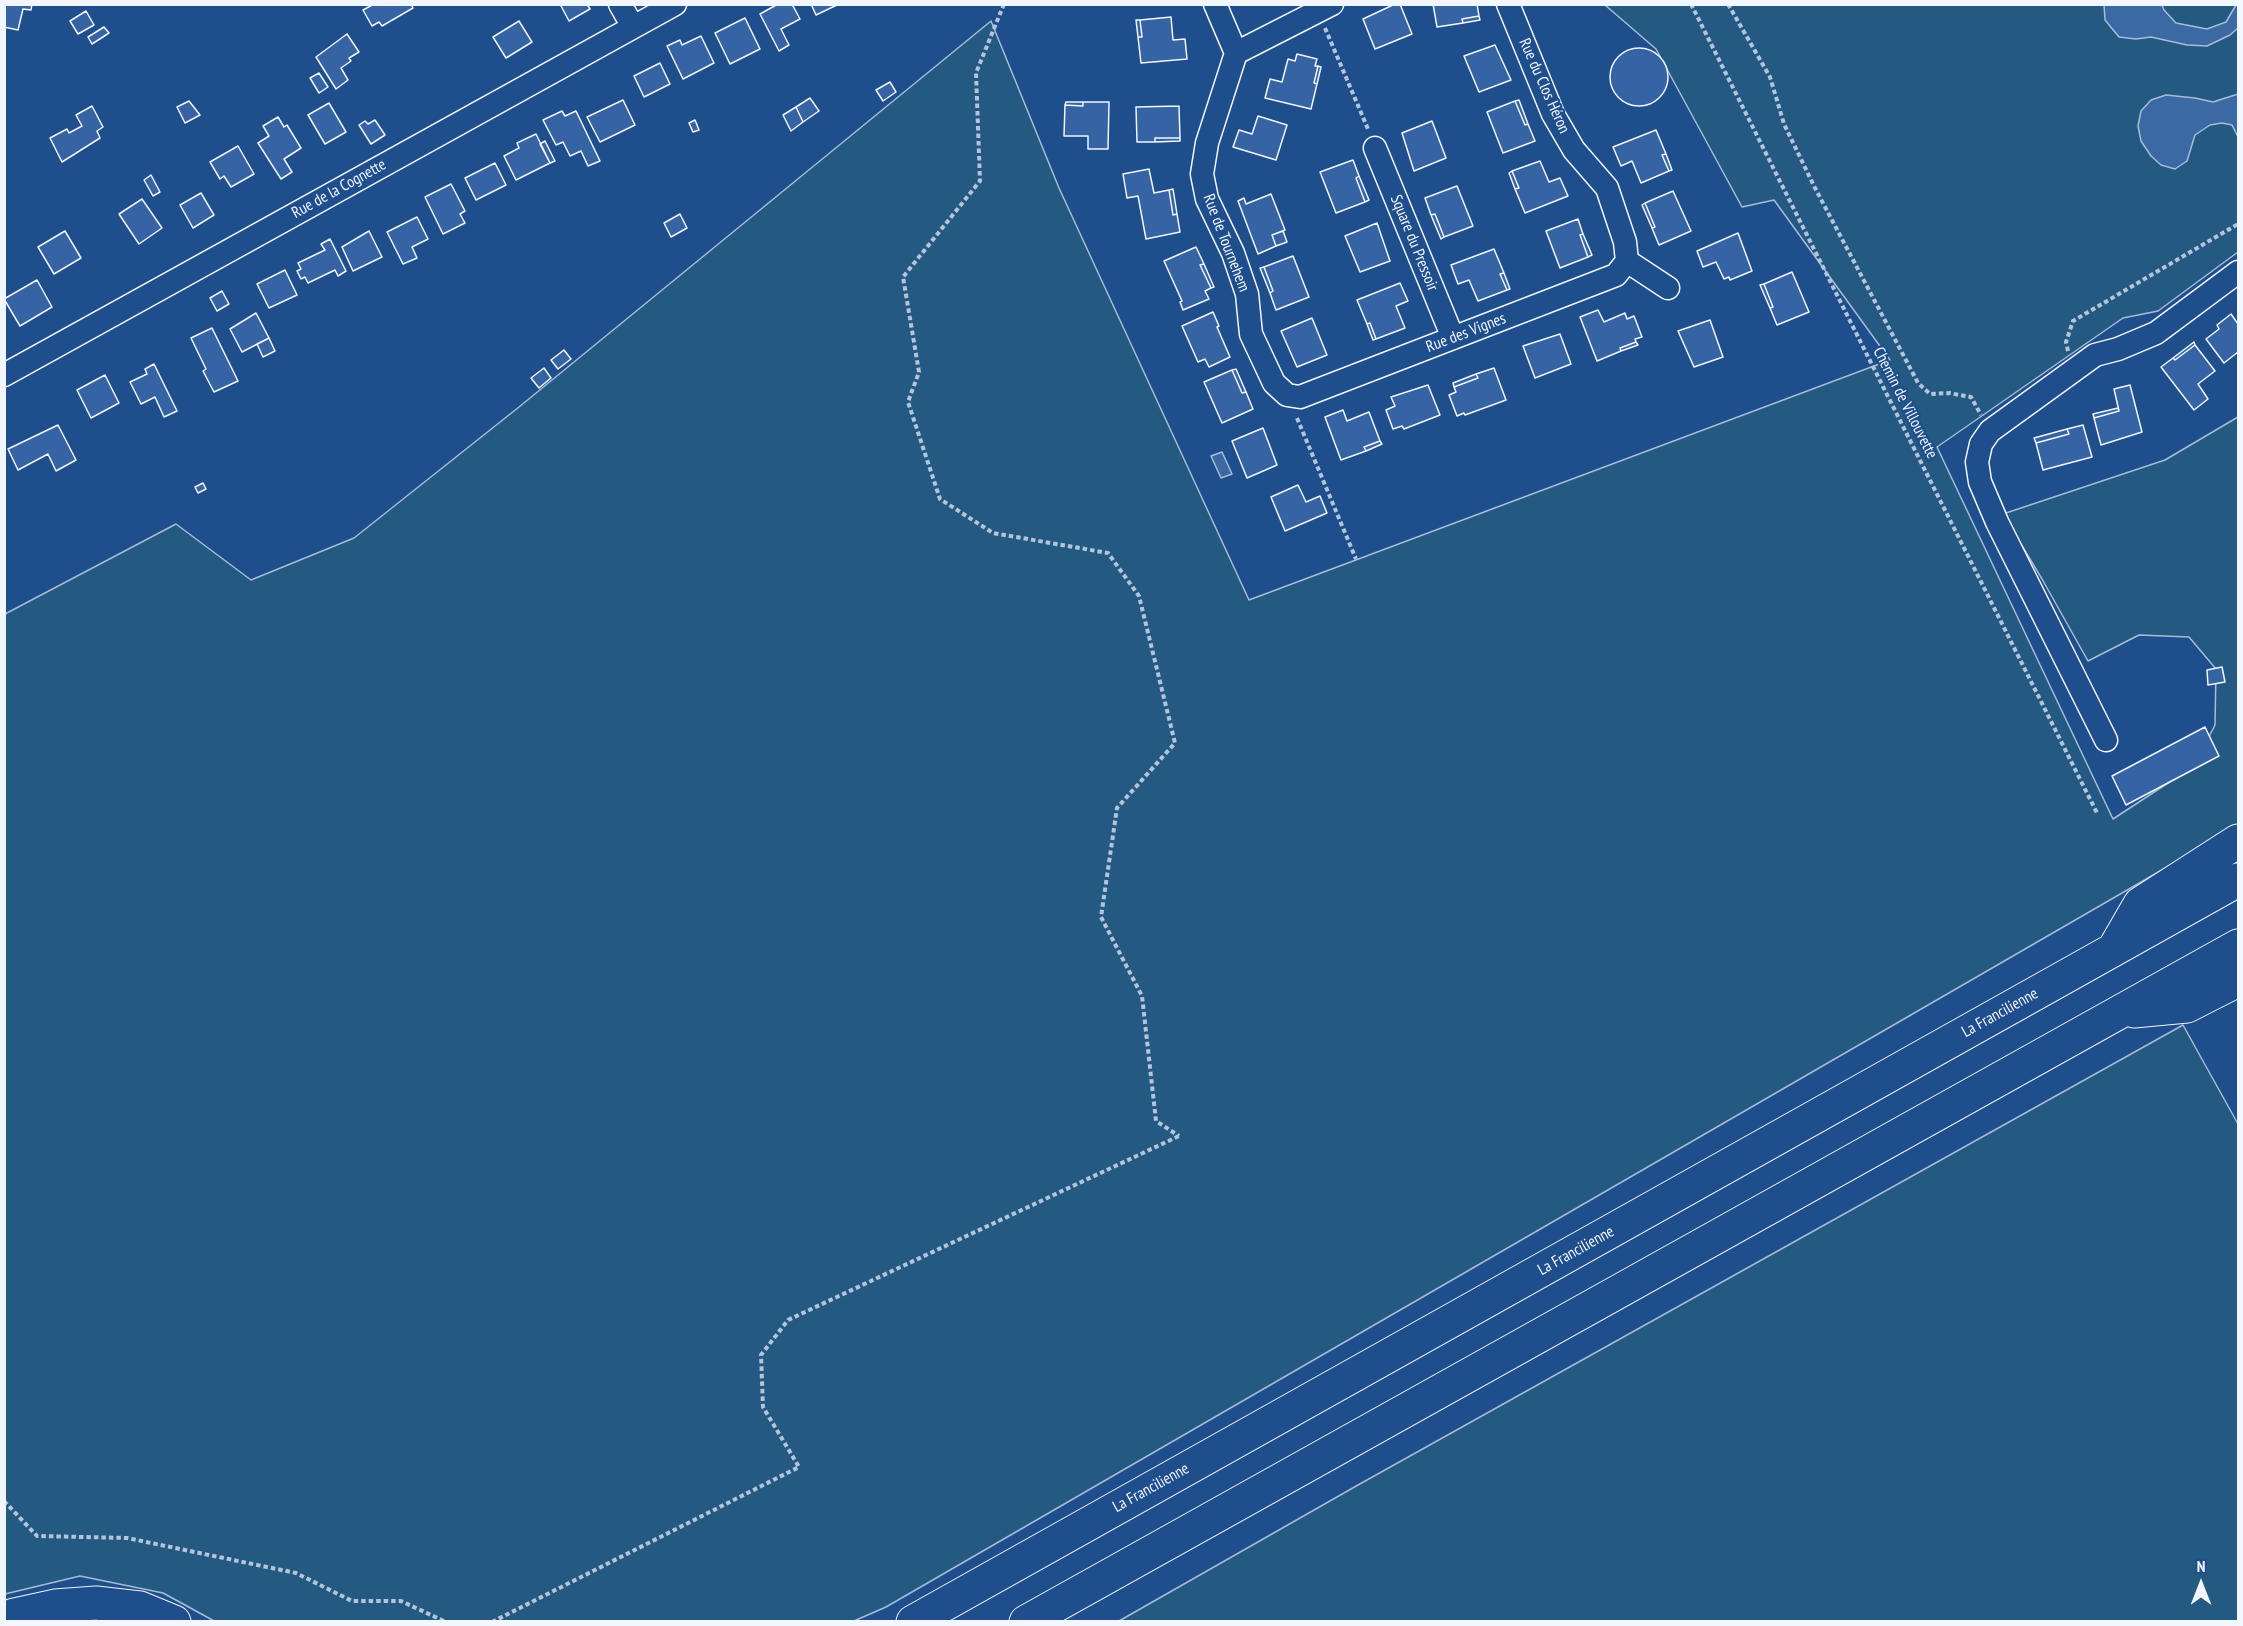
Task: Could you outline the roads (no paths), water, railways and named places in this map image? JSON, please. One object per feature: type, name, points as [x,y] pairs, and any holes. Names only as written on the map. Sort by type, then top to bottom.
[{"type":"highway","points":[[2113,950],[2140,904],[2238,841]]},
{"type":"highway","name":"La Francilienne","points":[[913,1622],[2238,880]]},
{"type":"highway","points":[[1026,1622],[2238,946]]},
{"type":"highway","points":[[2120,1013],[2187,1006],[2238,980]]},
{"type":"highway","points":[[4,1620],[14,1615],[56,1606],[96,1603],[140,1608],[174,1622]]},
{"type":"street","points":[[620,4],[633,27]]},
{"type":"street","name":"Rue de la Cognette","points":[[4,375],[675,4]]},
{"type":"street","points":[[1215,4],[1236,53],[1325,8]]},
{"type":"street","name":"Rue du Clos Héron","points":[[1508,4],[1553,114],[1574,150],[1606,188],[1625,242],[1627,261]]},
{"type":"street","name":"Rue de Tournehem","points":[[1236,53],[1207,143],[1202,174],[1207,199],[1233,253],[1247,294],[1251,334],[1274,383],[1294,396]]},
{"type":"street","name":"Square du Pressoir","points":[[1375,148],[1453,338]]},
{"type":"street","points":[[1627,261],[1668,288]]},
{"type":"street","name":"Rue des Vignes","points":[[1294,396],[1616,275],[1627,261]]},
{"type":"street","points":[[2106,740],[1997,522],[1980,482],[1977,462],[1981,444],[1990,431],[2095,355],[2118,349],[2156,333],[2238,272]]}]
